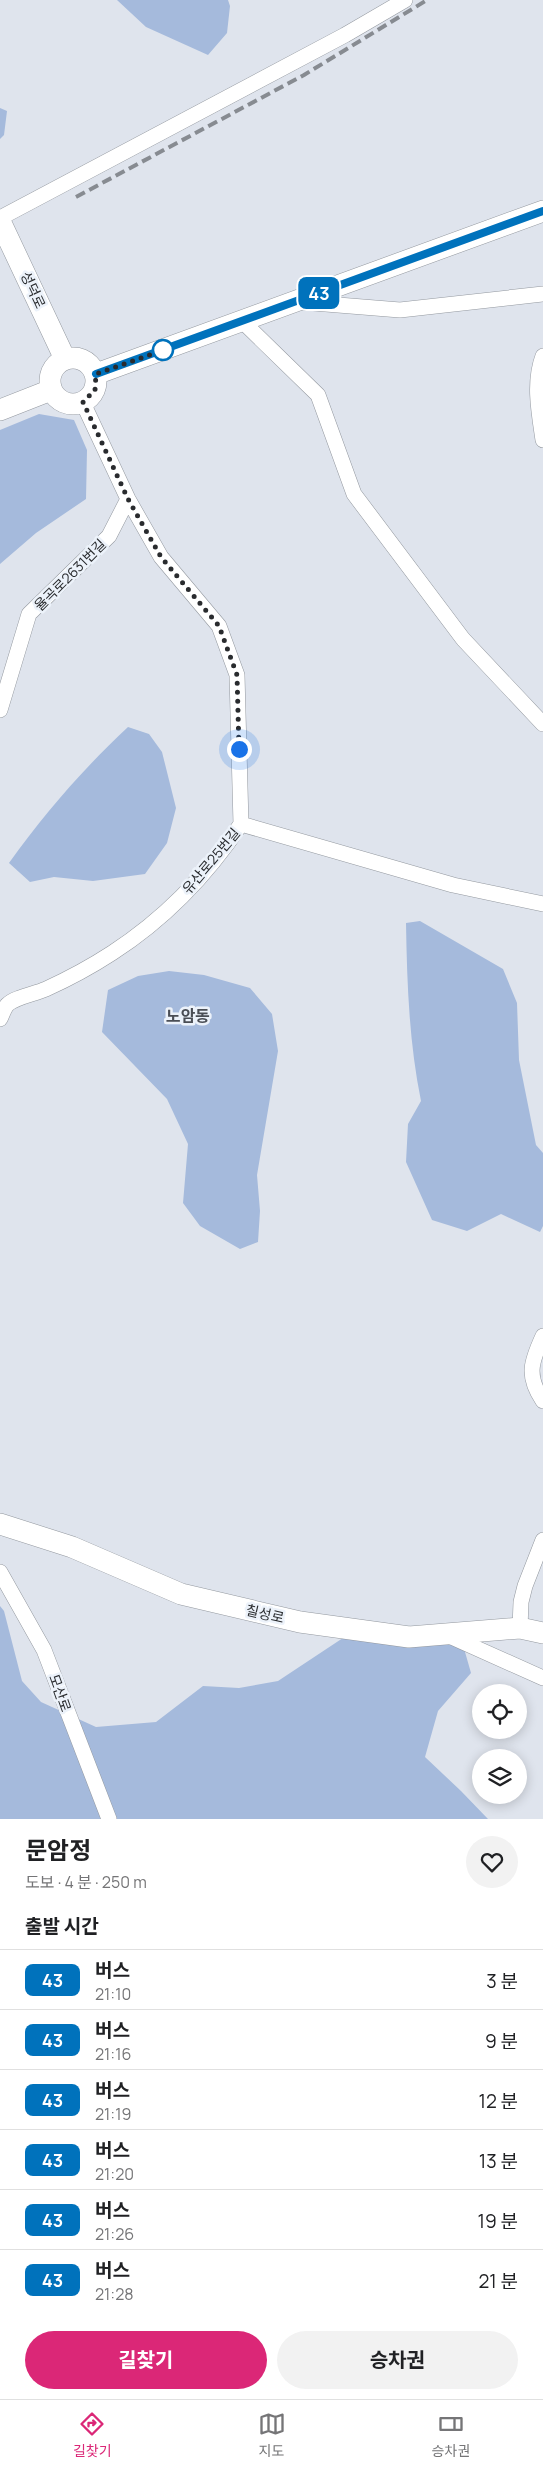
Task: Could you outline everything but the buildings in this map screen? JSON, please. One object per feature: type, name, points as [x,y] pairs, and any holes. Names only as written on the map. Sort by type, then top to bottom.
[{"type":"street","points":[[0,220],[345,35],[405,0]]},
{"type":"street","points":[[96,374],[543,211]]},
{"type":"street","name":"성덕로","points":[[0,220],[65,359]]},
{"type":"street","points":[[296,302],[400,310],[543,294]]},
{"type":"street","points":[[242,321],[318,395],[354,494],[463,639],[543,724]]},
{"type":"street","points":[[543,356],[539,367],[538,388],[543,440]]},
{"type":"street","points":[[65,359],[80,359],[87,362],[96,374],[95,390],[83,402],[69,404],[62,402],[51,390],[50,375],[58,363],[65,359]]},
{"type":"street","points":[[0,410],[51,390]]},
{"type":"street","points":[[83,402],[128,499],[161,557],[219,626],[237,675],[241,824]]},
{"type":"street","name":"율곡로2631번길","points":[[0,710],[29,614],[109,536],[128,499]]},
{"type":"street","name":"유산로25번길","points":[[0,1019],[8,1005],[46,989],[112,953],[147,928],[174,906],[228,843],[241,824],[453,885],[543,904]]},
{"type":"street","points":[[543,1336],[532,1361],[533,1386],[543,1401]]},
{"type":"street","name":"칠성로","points":[[0,1524],[72,1546],[181,1594],[300,1622],[373,1634],[409,1637],[520,1628],[543,1634]]},
{"type":"street","points":[[520,1628],[521,1602],[525,1586],[543,1540]]},
{"type":"street","name":"모산로","points":[[0,1572],[44,1650],[109,1819]]},
{"type":"street","points":[[447,1635],[543,1678]]},
{"type":"shaded area","points":[[117,0],[228,0],[230,6],[227,33],[208,55],[146,27]]},
{"type":"shaded area","points":[[0,108],[7,111],[4,135],[0,139]]},
{"type":"shaded area","points":[[39,414],[74,420],[87,450],[86,499],[36,533],[0,564],[0,430]]},
{"type":"shaded area","points":[[128,727],[149,734],[162,752],[176,808],[167,843],[145,874],[93,881],[54,877],[30,882],[9,863],[65,792]]},
{"type":"shaded area","points":[[420,921],[503,969],[517,1003],[519,1060],[536,1145],[543,1153],[543,1226],[540,1232],[501,1214],[467,1231],[432,1220],[406,1162],[408,1124],[421,1101],[411,1035],[406,923]]},
{"type":"shaded area","points":[[169,971],[204,975],[250,988],[272,1014],[278,1051],[257,1175],[260,1211],[258,1242],[240,1249],[200,1226],[183,1203],[188,1144],[167,1099],[102,1032],[108,990],[138,976]]},
{"type":"shaded area","points":[[0,1606],[4,1611],[22,1681],[41,1702],[96,1727],[156,1722],[203,1686],[239,1688],[278,1681],[352,1632],[463,1645],[471,1673],[438,1711],[425,1757],[488,1819],[0,1819]]},
{"type":"railway","points":[[76,197],[304,75],[427,0]]},
{"type":"bus line","name":"43","points":[[96,374],[543,211]]},
{"type":"district","name":"노암동","points":[[188,1016]]},
{"type":"route","points":[[163,350],[169,348],[96,374],[95,390],[91,397],[83,402],[128,499],[161,557],[219,626],[237,675],[239,749]]}]
